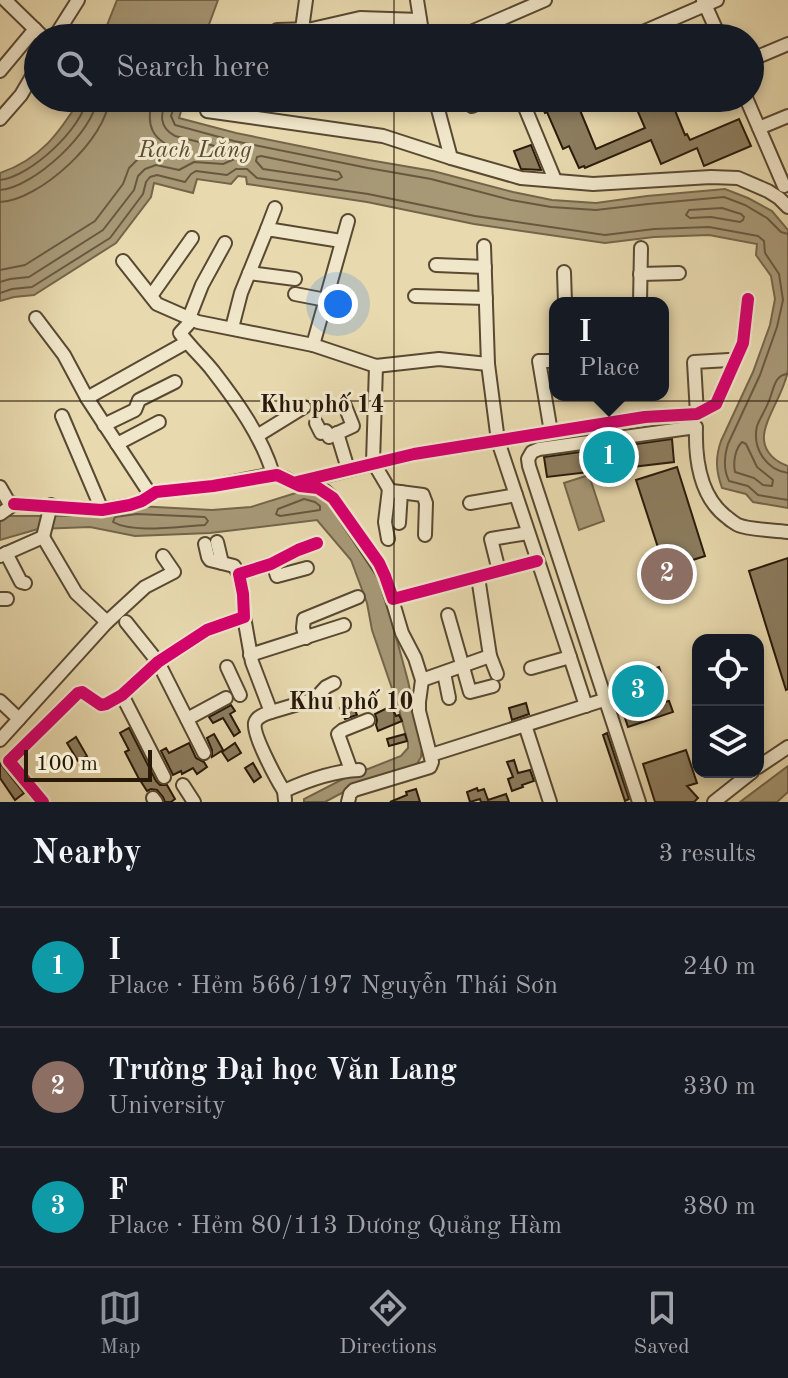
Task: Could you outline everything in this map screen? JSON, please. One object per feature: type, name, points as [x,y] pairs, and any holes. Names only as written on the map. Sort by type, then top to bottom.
[{"type":"street","points":[[5,0],[30,24]]},
{"type":"street","points":[[63,24],[78,0]]},
{"type":"street","points":[[303,24],[306,0]]},
{"type":"street","points":[[417,0],[421,24]]},
{"type":"street","points":[[489,24],[545,0]]},
{"type":"street","points":[[660,24],[708,2],[715,24]]},
{"type":"street","points":[[334,24],[360,18],[420,20]]},
{"type":"street","points":[[764,54],[788,44]]},
{"type":"street","points":[[0,71],[24,48]]},
{"type":"street","points":[[0,119],[24,90]]},
{"type":"street","points":[[214,112],[383,136],[521,178],[593,184],[738,178],[768,191],[788,207]]},
{"type":"street","points":[[439,112],[451,158]]},
{"type":"street","points":[[527,112],[555,180]]},
{"type":"street","points":[[752,112],[786,186],[768,191]]},
{"type":"street","points":[[759,128],[788,116]]},
{"type":"street","points":[[232,328],[241,293],[275,208]]},
{"type":"street","points":[[313,345],[348,221]]},
{"type":"street","points":[[267,229],[341,241]]},
{"type":"street","points":[[151,296],[192,238]]},
{"type":"street","points":[[225,243],[202,285],[190,319],[180,333],[212,369],[257,436],[273,474]]},
{"type":"street","points":[[484,246],[488,364],[498,441],[586,706]]},
{"type":"street","points":[[640,297],[641,248]]},
{"type":"street","points":[[123,261],[157,304],[190,319],[313,345],[376,366],[439,359],[488,364]]},
{"type":"street","points":[[436,265],[485,267]]},
{"type":"street","points":[[564,272],[565,297]]},
{"type":"street","points":[[249,273],[295,279]]},
{"type":"street","points":[[640,274],[679,273]]},
{"type":"street","points":[[295,294],[326,300]]},
{"type":"street","points":[[415,296],[486,298]]},
{"type":"street","points":[[293,483],[414,454],[645,417],[697,414],[716,404],[743,343],[748,299]]},
{"type":"street","points":[[36,318],[64,355],[87,398],[150,494]]},
{"type":"street","points":[[87,398],[187,342]]},
{"type":"street","points":[[697,414],[694,362],[729,360]]},
{"type":"street","points":[[549,361],[539,361],[549,388]]},
{"type":"street","points":[[376,366],[373,462],[395,491],[399,523]]},
{"type":"street","points":[[104,425],[135,410],[139,400],[175,382]]},
{"type":"street","points":[[550,401],[551,432]]},
{"type":"street","points":[[316,423],[321,433],[326,431],[329,437],[353,426],[345,406]]},
{"type":"street","points":[[257,436],[304,407]]},
{"type":"street","points":[[62,416],[102,510]]},
{"type":"street","points":[[117,444],[159,422]]},
{"type":"street","points":[[639,802],[528,459],[532,452],[539,449],[696,427],[701,477],[716,510],[737,525],[788,532]]},
{"type":"street","points":[[337,433],[348,469]]},
{"type":"street","points":[[0,487],[8,501],[14,504],[102,510],[130,505],[150,494],[166,490],[213,486],[273,474],[293,483],[318,488],[333,498],[385,576],[402,633],[422,680],[419,711],[432,762],[430,767],[354,790],[348,802]]},
{"type":"street","points":[[395,491],[423,495],[426,503],[425,535]]},
{"type":"street","points":[[388,539],[385,522],[395,491]]},
{"type":"street","points":[[470,503],[516,495]]},
{"type":"street","points":[[0,514],[14,504]]},
{"type":"street","points":[[51,505],[43,537],[76,593],[107,622]]},
{"type":"street","points":[[499,571],[491,539],[528,533]]},
{"type":"street","points":[[25,583],[21,582],[3,555],[43,537]]},
{"type":"street","points":[[211,543],[210,560],[234,566],[239,574],[250,655],[271,712]]},
{"type":"street","points":[[239,574],[317,543]]},
{"type":"street","points":[[0,740],[107,622],[145,587],[174,572],[163,556]]},
{"type":"street","points":[[393,599],[537,561]]},
{"type":"street","points":[[273,563],[277,576],[307,568]]},
{"type":"street","points":[[448,615],[470,692],[495,680],[478,577]]},
{"type":"street","points":[[306,638],[304,619],[358,597]]},
{"type":"street","points":[[41,801],[9,761],[78,693],[88,695],[101,705],[106,704],[122,695],[158,662],[207,630],[244,617]]},
{"type":"street","points":[[126,622],[158,662],[204,753]]},
{"type":"street","points":[[250,655],[344,625]]},
{"type":"street","points":[[422,680],[490,656]]},
{"type":"street","points":[[531,668],[570,657]]},
{"type":"street","points":[[227,667],[238,689],[256,673]]},
{"type":"street","points":[[444,673],[449,698]]},
{"type":"street","points":[[334,683],[315,699],[261,715],[256,720],[255,729],[284,799],[311,780],[355,770],[338,734],[368,720]]},
{"type":"street","points":[[122,695],[164,777]]},
{"type":"street","points":[[187,719],[226,698]]},
{"type":"street","points":[[431,755],[607,699]]},
{"type":"street","points":[[0,701],[19,719]]},
{"type":"street","points":[[525,725],[550,802]]},
{"type":"street","points":[[764,763],[788,747]]},
{"type":"street","points":[[714,802],[744,778]]},
{"type":"street","points":[[183,785],[194,802]]},
{"type":"water","points":[[117,0],[218,0],[209,24],[108,24]]},
{"type":"water","name":"Rạch Lăng","points":[[72,112],[181,112],[179,118],[236,133],[433,171],[552,200],[596,203],[725,189],[748,198],[772,211],[788,230],[788,369],[764,432],[764,440],[772,456],[788,466],[788,508],[753,502],[746,494],[722,488],[717,470],[721,441],[753,372],[770,325],[775,299],[771,276],[756,255],[757,244],[709,235],[605,243],[474,224],[367,202],[247,184],[246,177],[238,176],[231,184],[197,179],[193,193],[154,183],[151,197],[116,243],[34,295],[0,301],[0,173],[38,152]]},
{"type":"water","points":[[589,475],[604,521],[579,530],[564,483]]},
{"type":"water","points":[[302,491],[319,495],[333,505],[379,574],[408,681],[422,748],[417,764],[353,787],[325,802],[304,802],[304,799],[345,778],[401,756],[408,743],[372,630],[367,603],[351,560],[317,520],[210,533],[135,536],[90,527],[38,529],[0,540],[0,520],[8,516],[69,516],[137,506],[212,510],[251,507]]},
{"type":"water","points":[[788,766],[788,792],[777,802],[740,802]]},
{"type":"building","points":[[547,112],[581,112],[596,149],[645,128],[638,112],[676,112],[690,140],[739,119],[751,146],[704,166],[697,148],[661,164],[651,140],[585,168],[579,168],[569,146],[563,149]]},
{"type":"building","points":[[531,145],[541,170],[521,169],[514,151]]},
{"type":"building","points":[[672,439],[674,462],[547,477],[544,457]]},
{"type":"building","points":[[677,467],[705,556],[665,569],[636,480]]},
{"type":"building","points":[[788,558],[788,689],[786,690],[749,571]]},
{"type":"building","points":[[659,667],[663,679],[657,681],[664,702],[669,701],[673,712],[628,727],[613,682]]},
{"type":"building","points":[[352,703],[357,715],[345,719],[340,708]]},
{"type":"building","points":[[526,703],[529,714],[512,720],[509,708]]},
{"type":"building","points":[[231,705],[235,711],[230,714],[240,732],[234,736],[223,718],[213,723],[209,717]]},
{"type":"building","points":[[391,706],[402,721],[378,731],[375,714]]},
{"type":"building","points":[[129,728],[156,781],[167,785],[175,799],[171,802],[165,802],[157,790],[147,791],[138,777],[125,752],[129,750],[120,733]]},
{"type":"building","points":[[607,733],[629,799],[625,801],[603,735]]},
{"type":"building","points":[[214,734],[223,750],[212,757],[207,738]]},
{"type":"building","points":[[405,734],[407,741],[389,746],[387,739]]},
{"type":"building","points":[[76,737],[87,756],[78,761],[67,743]]},
{"type":"building","points":[[189,743],[196,758],[207,767],[197,774],[193,768],[173,775],[161,751],[166,748],[169,753]]},
{"type":"building","points":[[235,743],[241,753],[228,761],[222,752]]},
{"type":"building","points":[[686,750],[692,778],[697,783],[687,786],[698,798],[694,802],[655,802],[643,764]]},
{"type":"building","points":[[514,760],[518,773],[530,770],[534,781],[512,791],[508,779],[513,777],[507,762]]},
{"type":"building","points":[[0,763],[24,793],[15,800],[0,778]]},
{"type":"building","points":[[253,763],[261,777],[254,782],[245,768]]},
{"type":"building","points":[[477,788],[478,791],[484,789],[488,800],[506,794],[509,802],[481,802],[480,799],[470,802],[467,792]]},
{"type":"building","points":[[416,789],[420,802],[390,802],[407,795],[406,792]]},
{"type":"cycle path","points":[[297,482],[414,454],[645,417],[697,414],[716,404],[743,343],[748,299]]},
{"type":"cycle path","points":[[14,504],[102,510],[130,505],[156,492],[277,475],[300,486],[318,488],[333,498],[379,563],[393,599],[537,561]]},
{"type":"cycle path","points":[[43,802],[9,761],[78,693],[82,692],[101,705],[122,695],[158,662],[207,630],[244,617],[239,574],[271,564],[317,543]]},
{"type":"place","name":"I","points":[[609,457]]},
{"type":"place","name":"Trường Đại học Văn Lang","points":[[667,574]]},
{"type":"place","name":"F","points":[[638,691]]},
{"type":"district","name":"Khu phố 14","points":[[322,406]]},
{"type":"district","name":"Khu phố 10","points":[[351,703]]}]
